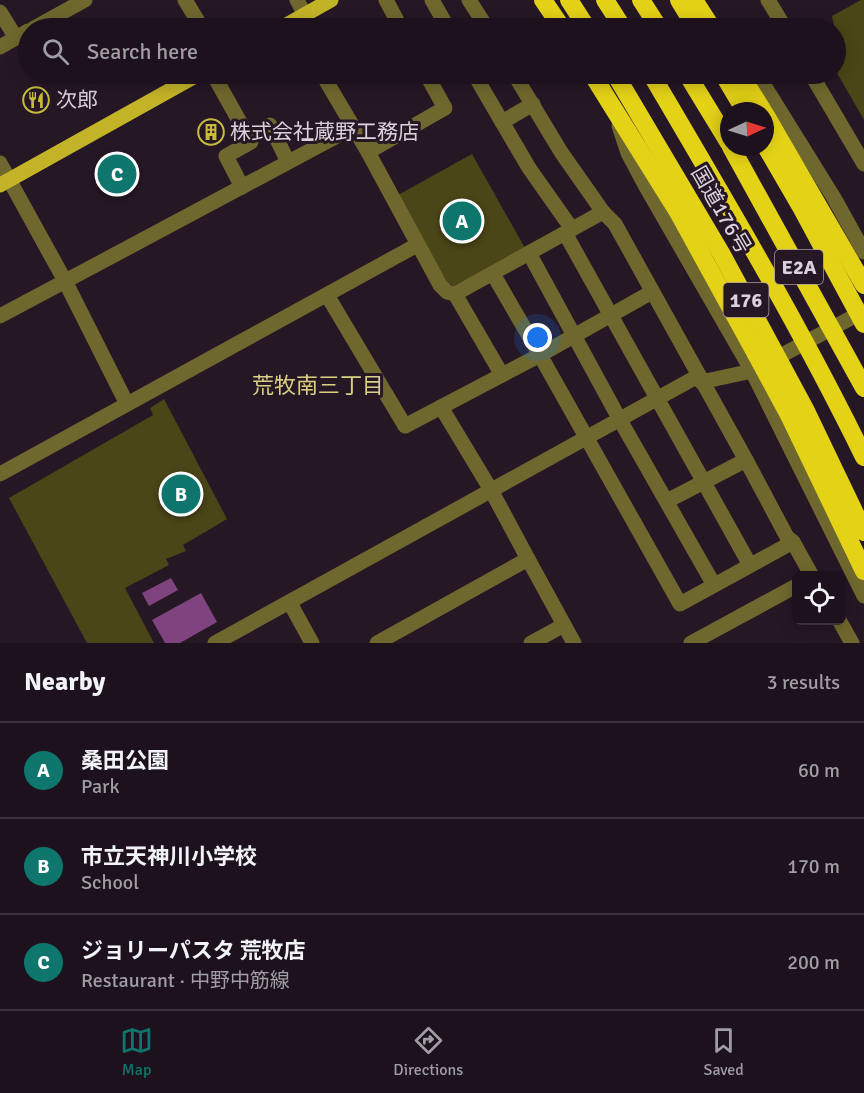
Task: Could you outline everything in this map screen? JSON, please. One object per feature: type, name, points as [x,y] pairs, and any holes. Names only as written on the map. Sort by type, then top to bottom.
[{"type":"highway","points":[[543,0],[555,18]]},
{"type":"highway","points":[[569,0],[581,18]]},
{"type":"highway","points":[[605,0],[617,18]]},
{"type":"highway","points":[[641,0],[653,18]]},
{"type":"highway","points":[[679,0],[690,18]]},
{"type":"highway","points":[[695,0],[706,18]]},
{"type":"highway","points":[[599,84],[678,212],[754,362],[790,417],[864,571]]},
{"type":"highway","name":"国道176号","points":[[621,84],[721,253],[806,409],[864,532]]},
{"type":"highway","name":"E2A","points":[[657,84],[746,237],[833,395],[864,457]]},
{"type":"highway","points":[[693,84],[720,128]]},
{"type":"highway","points":[[729,84],[740,102]]},
{"type":"highway","points":[[746,84],[758,102]]},
{"type":"highway","points":[[774,129],[864,285]]},
{"type":"highway","name":"E2A","points":[[736,156],[864,388]]},
{"type":"highway","points":[[771,156],[864,324]]},
{"type":"main road","points":[[302,18],[331,0]]},
{"type":"main road","points":[[4,182],[181,84]]},
{"type":"street","points":[[52,18],[85,0]]},
{"type":"street","points":[[185,0],[195,18]]},
{"type":"street","points":[[295,18],[297,0]]},
{"type":"street","points":[[386,0],[396,18]]},
{"type":"street","points":[[432,0],[442,18]]},
{"type":"street","points":[[469,0],[481,18]]},
{"type":"street","points":[[695,0],[711,18]]},
{"type":"street","points":[[768,0],[779,18]]},
{"type":"street","points":[[0,12],[18,31]]},
{"type":"street","points":[[0,47],[18,37]]},
{"type":"street","points":[[219,84],[251,142],[226,156],[242,187]]},
{"type":"street","points":[[328,84],[368,152],[417,245],[440,285],[447,292],[455,294],[603,212]]},
{"type":"street","points":[[368,152],[445,108],[432,84]]},
{"type":"street","points":[[480,84],[569,231],[612,316],[750,564]]},
{"type":"street","points":[[520,84],[561,152],[603,212],[615,224],[746,460],[786,537],[793,542],[809,571]]},
{"type":"street","points":[[763,84],[810,158],[864,252]]},
{"type":"street","points":[[817,84],[864,164]]},
{"type":"street","points":[[502,122],[532,104]]},
{"type":"street","points":[[270,125],[288,162]]},
{"type":"street","points":[[0,316],[354,127]]},
{"type":"street","points":[[0,163],[4,182],[65,281],[128,404]]},
{"type":"street","points":[[0,474],[417,245]]},
{"type":"street","points":[[529,253],[714,585]]},
{"type":"street","points":[[493,274],[680,604],[793,542]]},
{"type":"street","points":[[327,295],[405,426],[575,338],[652,292]]},
{"type":"street","points":[[455,294],[502,375]]},
{"type":"street","points":[[215,643],[235,638],[290,603],[490,490],[659,399],[700,379],[754,362],[864,311]]},
{"type":"street","points":[[754,362],[864,596]]},
{"type":"street","points":[[441,406],[574,643]]},
{"type":"street","points":[[667,501],[746,460]]},
{"type":"street","points":[[377,643],[528,560]]},
{"type":"street","points":[[691,643],[792,588]]},
{"type":"street","points":[[290,603],[312,643]]},
{"type":"street","points":[[531,643],[564,625]]},
{"type":"street","points":[[841,625],[852,643]]},
{"type":"shaded area","points":[[864,0],[864,120],[843,84],[846,84],[846,18],[832,18],[832,16]]},
{"type":"shaded area","points":[[472,154],[525,248],[454,286],[447,283],[398,195]]},
{"type":"shaded area","points":[[164,399],[227,519],[183,545],[186,551],[166,559],[169,565],[125,588],[154,643],[87,643],[9,498],[153,415],[150,408]]},
{"type":"shaded area","points":[[171,578],[178,590],[149,606],[142,593]]},
{"type":"shaded area","points":[[201,593],[217,622],[180,643],[165,643],[152,620]]},
{"type":"place","name":"次郎","points":[[36,100]]},
{"type":"place","name":"株式会社蔵野工務店","points":[[211,132]]},
{"type":"place","name":"ジョリーパスタ 荒牧店","points":[[117,174]]},
{"type":"place","name":"桑田公園","points":[[462,221]]},
{"type":"place","name":"市立天神川小学校","points":[[181,494]]},
{"type":"district","name":"荒牧南三丁目","points":[[318,385]]}]
